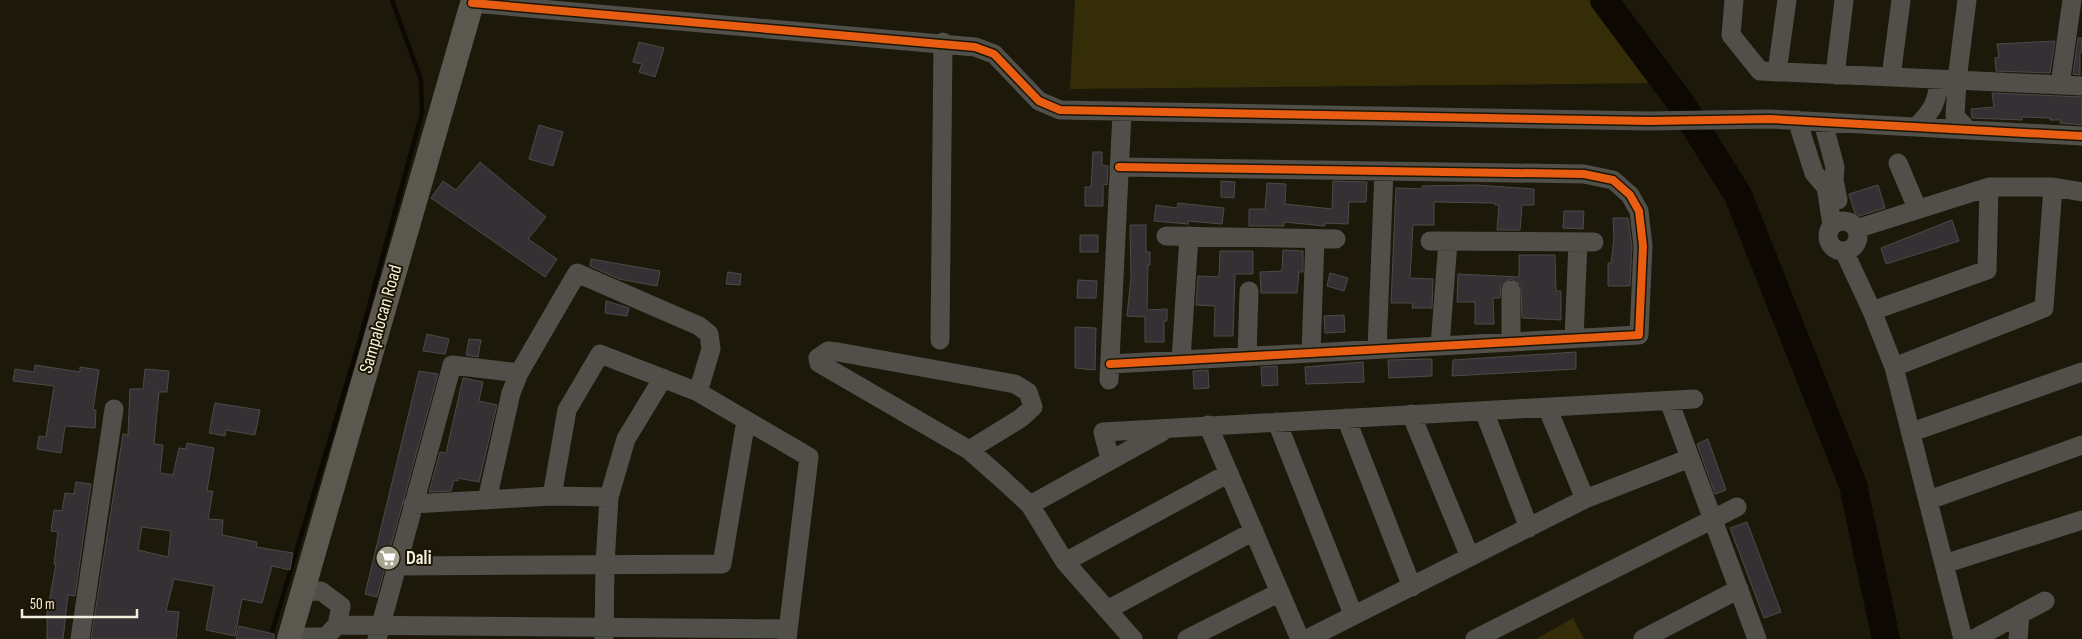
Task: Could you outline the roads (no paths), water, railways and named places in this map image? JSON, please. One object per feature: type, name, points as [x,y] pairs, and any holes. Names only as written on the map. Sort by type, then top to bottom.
[{"type":"main road","name":"Sampalocan Road","points":[[289,638],[472,2]]},
{"type":"street","points":[[1734,0],[1731,35],[1760,71],[2082,86]]},
{"type":"street","points":[[1777,72],[1787,0]]},
{"type":"street","points":[[1835,74],[1844,0]]},
{"type":"street","points":[[1891,77],[1901,0]]},
{"type":"street","points":[[1916,127],[1932,111],[1938,94],[1948,80],[1967,0]]},
{"type":"street","points":[[2060,85],[2072,0]]},
{"type":"street","points":[[472,2],[943,42],[975,47],[994,54],[1039,101],[1060,110],[1650,121],[1769,119],[2082,136]]},
{"type":"street","points":[[940,340],[943,42]]},
{"type":"street","points":[[1948,80],[1955,116],[1967,129]]},
{"type":"street","points":[[1119,168],[1584,174],[1613,180],[1630,194],[1640,211],[1643,246],[1639,335],[1181,360],[1109,372],[1119,168],[1122,112]]},
{"type":"street","points":[[1797,120],[1814,172],[1826,187],[1843,225],[1858,234],[1854,246],[1844,251],[1832,247],[1828,242],[1828,236],[1843,225],[1917,208],[1989,186],[2053,188],[2082,192]]},
{"type":"street","points":[[1823,122],[1835,167],[1834,180],[1843,225]]},
{"type":"street","points":[[1898,163],[1917,208]]},
{"type":"street","points":[[1377,349],[1384,172]]},
{"type":"street","points":[[1872,311],[1987,270],[1989,186]]},
{"type":"street","points":[[1894,367],[2044,308],[2053,188]]},
{"type":"street","points":[[1166,236],[1336,239]]},
{"type":"street","points":[[1181,360],[1189,236]]},
{"type":"street","points":[[1311,353],[1315,238]]},
{"type":"street","points":[[1440,346],[1439,241],[1586,242],[1574,338]]},
{"type":"street","points":[[1844,251],[1872,311],[1894,367],[1963,639]]},
{"type":"street","points":[[487,500],[511,394],[518,373],[577,273],[699,326],[709,334],[711,349],[698,392]]},
{"type":"street","points":[[1511,290],[1511,342]]},
{"type":"street","points":[[1247,357],[1249,291]]},
{"type":"street","points":[[968,450],[1021,418],[1033,407],[1028,392],[1015,384],[838,352],[828,351],[818,358],[819,362],[968,450],[1030,504],[1065,562],[1133,639]]},
{"type":"street","points":[[337,625],[379,632],[787,634],[809,457],[746,420],[698,392],[600,354],[567,410],[552,496]]},
{"type":"street","points":[[379,632],[452,365],[518,373]]},
{"type":"street","points":[[1912,432],[2082,372]]},
{"type":"street","points":[[604,633],[605,564],[609,497],[626,439],[663,378]]},
{"type":"street","points":[[1110,459],[1103,432],[1694,399]]},
{"type":"street","points":[[1669,401],[1758,639]]},
{"type":"street","points":[[1547,407],[1585,499]]},
{"type":"street","points":[[80,639],[114,409]]},
{"type":"street","points":[[1484,411],[1529,528]]},
{"type":"street","points":[[1410,414],[1470,557]]},
{"type":"street","points":[[1346,418],[1412,587]]},
{"type":"street","points":[[396,566],[722,564],[746,420]]},
{"type":"street","points":[[1277,422],[1353,614]]},
{"type":"street","points":[[1208,425],[1300,639]]},
{"type":"street","points":[[1030,504],[1170,428]]},
{"type":"street","points":[[1929,500],[2082,445]]},
{"type":"street","points":[[1307,639],[1353,614],[1412,587],[1585,499],[1690,458]]},
{"type":"street","points":[[1065,562],[1229,473]]},
{"type":"street","points":[[413,504],[552,496],[609,497]]},
{"type":"street","points":[[1475,639],[1737,507]]},
{"type":"street","points":[[1944,564],[2082,520]]},
{"type":"street","points":[[1107,610],[1254,531]]},
{"type":"street","points":[[1643,639],[1739,589]]},
{"type":"street","points":[[289,638],[326,637],[337,625],[341,606],[321,591],[302,592]]},
{"type":"street","points":[[1187,639],[1280,592]]},
{"type":"street","points":[[1974,639],[2045,601]]},
{"type":"street","points":[[2018,639],[2020,614]]},
{"type":"waterway","points":[[270,639],[358,346],[422,113],[421,80],[392,0]]},
{"type":"waterway","points":[[1604,0],[1680,102],[1738,195],[1853,485],[1886,639]]},
{"type":"place","name":"Dali","points":[[388,558]]}]
